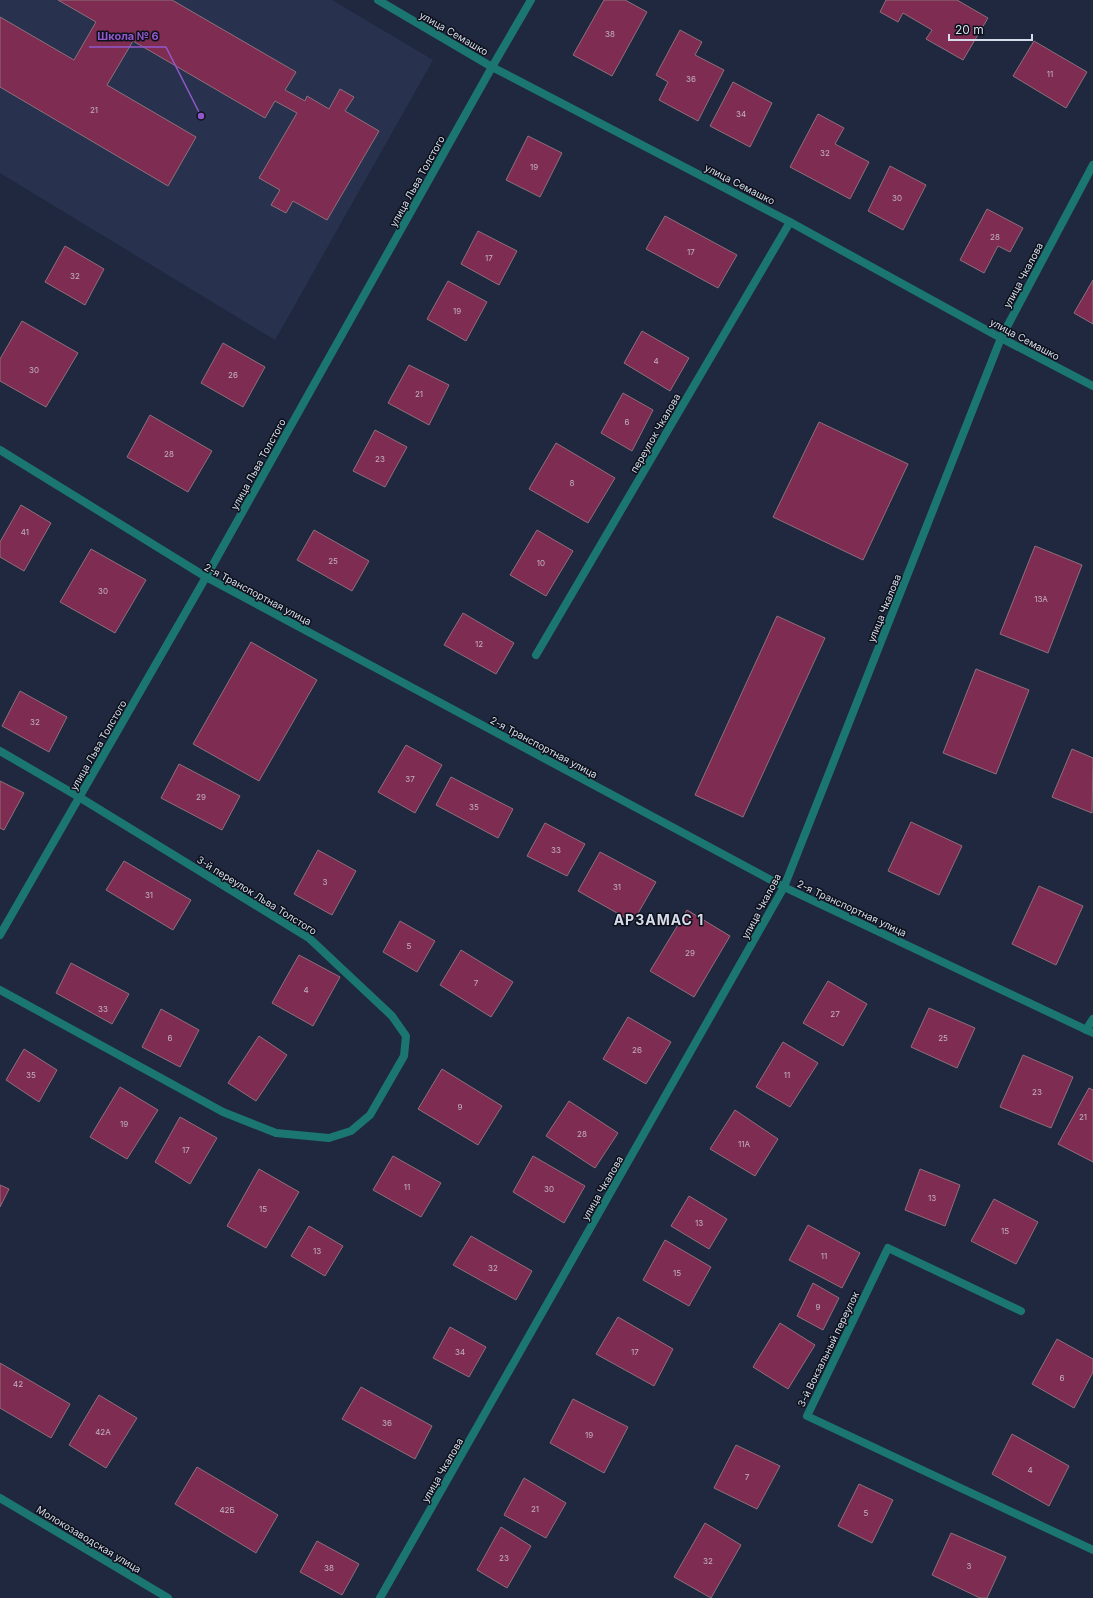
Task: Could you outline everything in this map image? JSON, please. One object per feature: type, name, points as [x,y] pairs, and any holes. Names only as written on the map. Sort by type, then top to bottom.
[{"type":"street","name":"улица Семашко","points":[[378,0],[492,67],[790,222],[1001,338],[1093,386]]},
{"type":"street","name":"улица Льва Толстого","points":[[0,935],[206,577],[531,0]]},
{"type":"street","name":"улица Чкалова","points":[[380,1598],[784,887],[1001,338],[1093,165]]},
{"type":"street","name":"переулок Чкалова","points":[[536,654],[790,222]]},
{"type":"street","name":"2-я Транспортная улица","points":[[0,450],[206,577],[784,887],[1089,1031]]},
{"type":"street","name":"3-й переулок Льва Толстого","points":[[0,751],[80,797],[309,938],[392,1016],[406,1036],[404,1056],[370,1115],[351,1130],[329,1138],[276,1134],[223,1112],[0,990]]},
{"type":"street","points":[[1089,1031],[1093,1019]]},
{"type":"street","name":"3-й Вокзальный переулок","points":[[1021,1311],[888,1248],[807,1416],[1093,1550]]},
{"type":"street","name":"Молокозаводская улица","points":[[0,1498],[168,1598]]},
{"type":"shaded area","points":[[0,0],[332,0],[433,60],[275,340],[0,173]]},
{"type":"building","points":[[58,0],[172,0],[296,72],[285,90],[305,101],[307,96],[329,109],[340,89],[354,97],[345,111],[379,131],[327,220],[293,201],[286,213],[271,205],[280,190],[259,178],[297,113],[275,101],[265,118],[133,41],[107,85],[196,137],[168,186],[0,87],[0,17],[74,60],[96,22]]},
{"type":"building","points":[[604,0],[625,0],[647,12],[612,76],[573,55]]},
{"type":"building","points":[[886,0],[957,0],[988,18],[963,60],[926,39],[932,30],[903,13],[898,22],[880,12]]},
{"type":"building","points":[[680,30],[702,42],[695,55],[724,70],[698,121],[659,100],[668,82],[656,75]]},
{"type":"building","points":[[1034,41],[1087,72],[1066,108],[1013,76]]},
{"type":"building","points":[[733,82],[772,103],[750,147],[710,126]]},
{"type":"building","points":[[818,114],[844,128],[835,144],[869,162],[850,199],[790,167]]},
{"type":"building","points":[[528,136],[562,153],[540,197],[506,180]]},
{"type":"building","points":[[890,166],[926,185],[903,230],[868,211]]},
{"type":"building","points":[[987,209],[1023,228],[1010,252],[998,246],[984,273],[960,260]]},
{"type":"building","points":[[665,216],[737,255],[718,288],[646,249]]},
{"type":"building","points":[[478,231],[517,251],[499,285],[461,264]]},
{"type":"building","points":[[65,246],[104,269],[85,305],[45,282]]},
{"type":"building","points":[[1093,280],[1093,324],[1074,313]]},
{"type":"building","points":[[448,281],[487,302],[466,341],[427,319]]},
{"type":"building","points":[[22,321],[78,353],[46,407],[0,381],[0,359]]},
{"type":"building","points":[[642,331],[689,358],[670,391],[624,363]]},
{"type":"building","points":[[223,343],[265,367],[243,407],[201,383]]},
{"type":"building","points":[[409,365],[449,385],[429,425],[388,403]]},
{"type":"building","points":[[623,393],[653,410],[632,451],[601,433]]},
{"type":"building","points":[[150,415],[212,451],[188,492],[127,457]]},
{"type":"building","points":[[819,422],[908,464],[863,560],[773,517]]},
{"type":"building","points":[[375,430],[407,447],[385,487],[353,471]]},
{"type":"building","points":[[556,443],[615,478],[588,523],[529,489]]},
{"type":"building","points":[[21,505],[51,523],[24,571],[0,557],[0,542]]},
{"type":"building","points":[[314,530],[369,561],[352,591],[297,560]]},
{"type":"building","points":[[537,530],[573,551],[546,596],[510,575]]},
{"type":"building","points":[[1035,546],[1082,565],[1048,653],[1000,634]]},
{"type":"building","points":[[91,549],[146,580],[115,633],[60,602]]},
{"type":"building","points":[[463,613],[514,643],[496,674],[444,645]]},
{"type":"building","points":[[777,616],[825,638],[743,817],[695,795]]},
{"type":"building","points":[[251,642],[317,680],[259,781],[193,744]]},
{"type":"building","points":[[976,669],[1029,690],[996,774],[943,753]]},
{"type":"building","points":[[20,691],[67,717],[49,752],[2,726]]},
{"type":"building","points":[[406,745],[442,765],[415,813],[378,792]]},
{"type":"building","points":[[1072,749],[1093,758],[1092,813],[1052,797]]},
{"type":"building","points":[[179,764],[240,796],[222,830],[161,798]]},
{"type":"building","points":[[451,777],[513,809],[498,838],[436,805]]},
{"type":"building","points":[[0,781],[24,793],[4,830],[0,828]]},
{"type":"building","points":[[911,822],[962,846],[939,895],[888,871]]},
{"type":"building","points":[[545,823],[585,844],[567,876],[527,856]]},
{"type":"building","points":[[318,850],[356,871],[332,915],[294,894]]},
{"type":"building","points":[[600,852],[656,882],[633,922],[578,891]]},
{"type":"building","points":[[124,861],[191,900],[173,930],[106,890]]},
{"type":"building","points":[[1039,886],[1083,906],[1056,965],[1012,944]]},
{"type":"building","points":[[687,910],[730,936],[694,997],[650,971]]},
{"type":"building","points":[[400,921],[435,941],[417,972],[383,952]]},
{"type":"building","points":[[461,950],[513,982],[491,1017],[440,985]]},
{"type":"building","points":[[299,955],[340,977],[313,1026],[272,1003]]},
{"type":"building","points":[[71,963],[129,994],[112,1024],[56,993]]},
{"type":"building","points":[[828,981],[867,1004],[843,1046],[803,1023]]},
{"type":"building","points":[[929,1008],[975,1028],[957,1068],[911,1047]]},
{"type":"building","points":[[161,1009],[199,1030],[180,1067],[142,1047]]},
{"type":"building","points":[[628,1017],[671,1042],[646,1084],[603,1059]]},
{"type":"building","points":[[259,1036],[287,1055],[256,1101],[228,1083]]},
{"type":"building","points":[[783,1042],[818,1063],[790,1107],[756,1087]]},
{"type":"building","points":[[24,1049],[57,1070],[39,1102],[6,1080]]},
{"type":"building","points":[[1023,1055],[1073,1077],[1051,1128],[1000,1107]]},
{"type":"building","points":[[442,1069],[502,1106],[478,1145],[418,1109]]},
{"type":"building","points":[[120,1087],[158,1110],[127,1159],[90,1137]]},
{"type":"building","points":[[1089,1088],[1093,1090],[1093,1162],[1058,1144]]},
{"type":"building","points":[[569,1101],[618,1133],[595,1168],[546,1136]]},
{"type":"building","points":[[735,1110],[778,1139],[755,1176],[710,1149]]},
{"type":"building","points":[[180,1117],[217,1138],[190,1184],[155,1162]]},
{"type":"building","points":[[393,1156],[441,1183],[421,1217],[373,1190]]},
{"type":"building","points":[[533,1156],[585,1186],[564,1223],[513,1192]]},
{"type":"building","points":[[259,1169],[299,1192],[266,1248],[227,1226]]},
{"type":"building","points":[[920,1169],[960,1185],[945,1226],[905,1210]]},
{"type":"building","points":[[0,1185],[9,1189],[0,1207]]},
{"type":"building","points":[[689,1196],[727,1219],[709,1249],[671,1226]]},
{"type":"building","points":[[994,1199],[1038,1222],[1016,1264],[971,1241]]},
{"type":"building","points":[[808,1225],[860,1253],[842,1288],[789,1260]]},
{"type":"building","points":[[309,1226],[343,1246],[325,1276],[291,1256]]},
{"type":"building","points":[[471,1236],[532,1271],[516,1300],[453,1265]]},
{"type":"building","points":[[665,1240],[711,1267],[689,1306],[643,1280]]},
{"type":"building","points":[[813,1283],[839,1298],[823,1330],[797,1316]]},
{"type":"building","points":[[618,1317],[673,1349],[654,1386],[596,1354]]},
{"type":"building","points":[[780,1323],[815,1345],[788,1389],[753,1367]]},
{"type":"building","points":[[450,1327],[486,1347],[469,1377],[433,1358]]},
{"type":"building","points":[[1057,1339],[1093,1359],[1093,1372],[1074,1408],[1032,1384]]},
{"type":"building","points":[[0,1363],[70,1404],[51,1438],[0,1408]]},
{"type":"building","points":[[361,1387],[432,1426],[415,1459],[342,1419]]},
{"type":"building","points":[[99,1395],[137,1418],[106,1468],[69,1445]]},
{"type":"building","points":[[573,1399],[628,1427],[604,1473],[550,1443]]},
{"type":"building","points":[[1012,1434],[1069,1466],[1049,1506],[992,1474]]},
{"type":"building","points":[[736,1445],[780,1466],[757,1509],[714,1488]]},
{"type":"building","points":[[197,1467],[278,1515],[256,1553],[175,1504]]},
{"type":"building","points":[[524,1478],[566,1503],[546,1538],[504,1515]]},
{"type":"building","points":[[859,1484],[893,1500],[872,1543],[838,1526]]},
{"type":"building","points":[[705,1523],[741,1545],[711,1598],[674,1577]]},
{"type":"building","points":[[501,1527],[531,1546],[507,1588],[477,1570]]},
{"type":"building","points":[[951,1533],[1006,1557],[987,1598],[980,1598],[932,1575]]},
{"type":"building","points":[[317,1541],[359,1564],[342,1595],[300,1572]]},
{"type":"place","name":"Школа № 6","points":[[201,116]]},
{"type":"district","name":"АРЗАМАС 1","points":[[659,919]]}]
